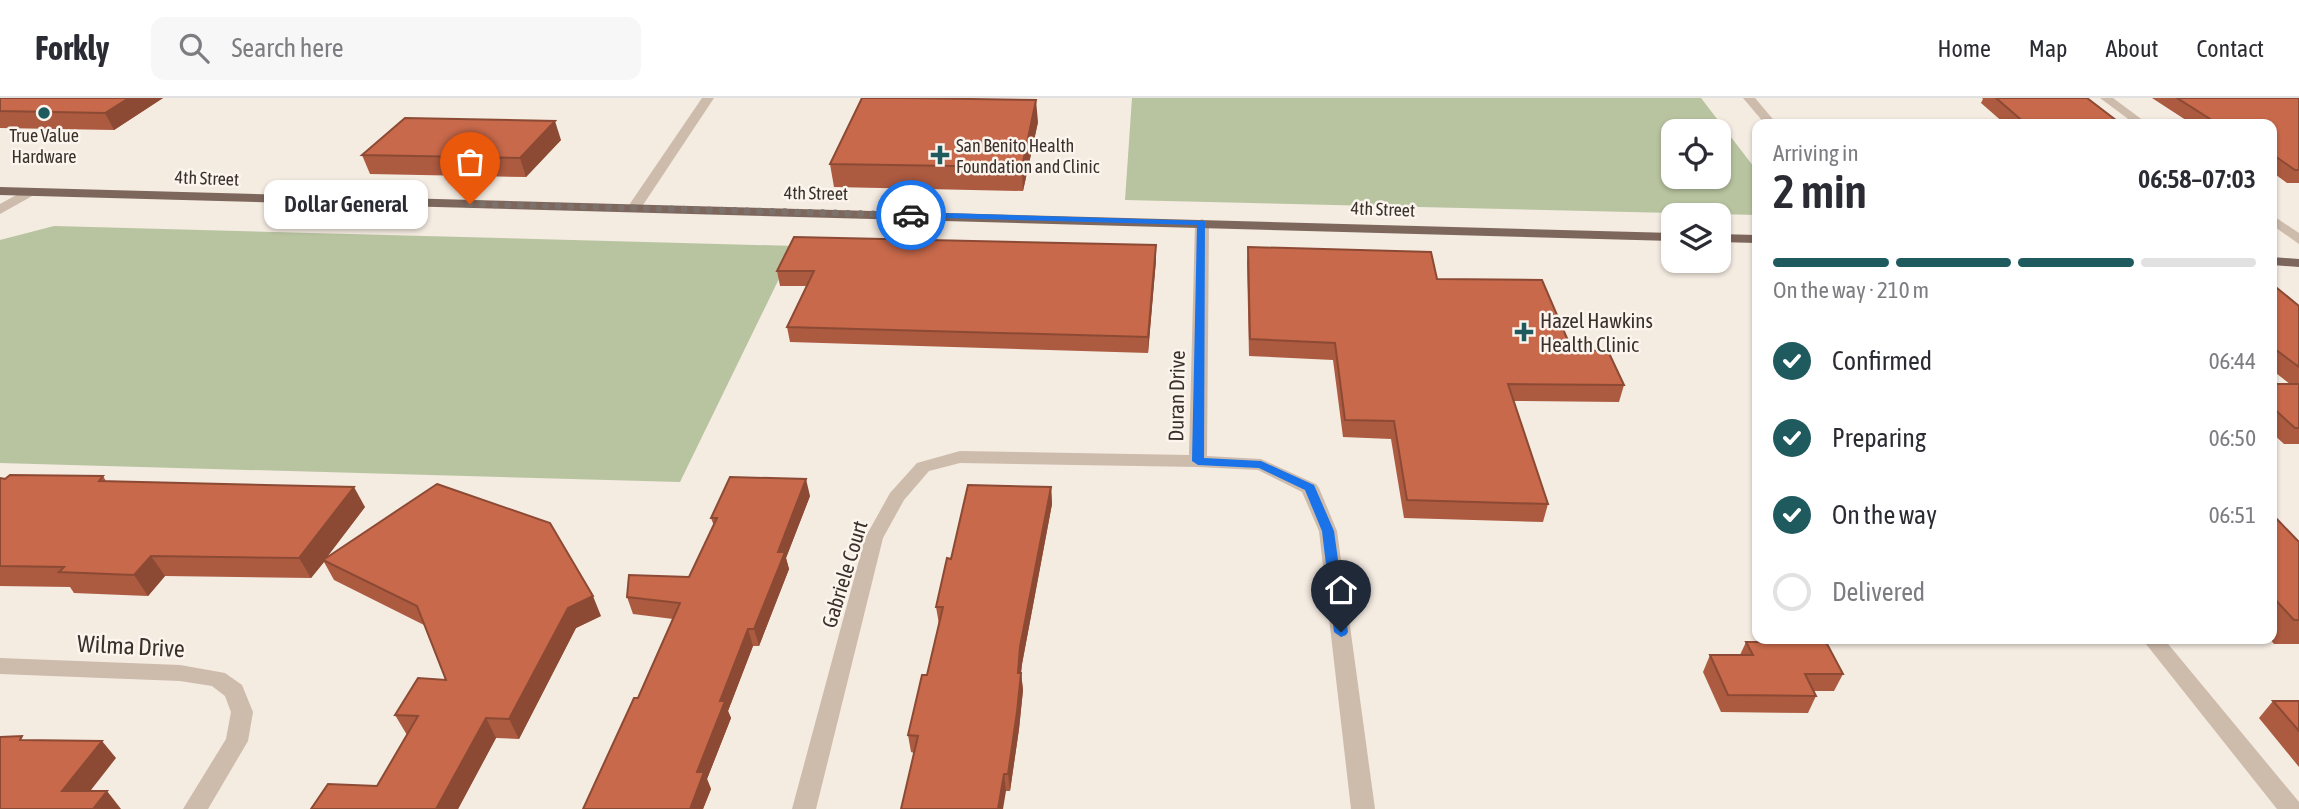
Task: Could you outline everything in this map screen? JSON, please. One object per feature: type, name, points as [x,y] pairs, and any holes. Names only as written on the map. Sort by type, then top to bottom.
[{"type":"main road","name":"4th Street","points":[[0,191],[1661,237]]},
{"type":"main road","points":[[1731,238],[1752,239]]},
{"type":"main road","points":[[2277,261],[2299,263]]},
{"type":"street","points":[[634,208],[708,98]]},
{"type":"street","points":[[1749,98],[1767,119]]},
{"type":"street","points":[[2106,98],[2135,119]]},
{"type":"street","points":[[0,211],[29,192]]},
{"type":"street","name":"Duran Drive","points":[[1202,223],[1198,461],[1261,465],[1310,488],[1328,531],[1363,809]]},
{"type":"street","points":[[2277,223],[2299,240]]},
{"type":"street","name":"Gabriele Court","points":[[804,809],[874,538],[896,497],[923,467],[960,457],[1198,461]]},
{"type":"street","points":[[2156,644],[2291,809]]},
{"type":"street","name":"Wilma Drive","points":[[0,666],[180,673],[217,679],[234,691],[242,712],[237,741],[195,809]]},
{"type":"green space","points":[[1132,98],[1701,98],[1717,119],[1661,119],[1661,189],[1731,189],[1731,137],[1752,164],[1752,215],[1731,214],[1731,203],[1661,203],[1661,213],[1125,200]]},
{"type":"green space","points":[[54,226],[795,246],[680,482],[0,463],[0,240]]},
{"type":"building","points":[[0,98],[129,98],[105,113],[0,111]]},
{"type":"building","name":"San Benito Health Foundation and Clinic","points":[[862,98],[1036,100],[1022,167],[830,164]]},
{"type":"building","points":[[1996,98],[2087,98],[2114,119],[2020,119]]},
{"type":"building","points":[[2177,98],[2299,98],[2299,170],[2277,157],[2277,119],[2210,119]]},
{"type":"building","points":[[405,118],[555,121],[520,158],[362,155]]},
{"type":"building","points":[[794,237],[1156,245],[1148,337],[787,327],[814,271],[777,271]]},
{"type":"building","points":[[1248,247],[1431,252],[1437,279],[1542,280],[1572,350],[1608,351],[1624,385],[1508,384],[1548,504],[1407,500],[1394,421],[1345,420],[1335,343],[1250,339]]},
{"type":"building","points":[[2277,288],[2299,306],[2299,367],[2277,351]]},
{"type":"building","points":[[2277,384],[2299,384],[2299,428],[2295,428],[2277,412]]},
{"type":"building","points":[[10,475],[103,476],[99,481],[354,487],[299,558],[151,556],[134,575],[59,572],[64,567],[0,566],[0,478],[5,479]]},
{"type":"building","points":[[730,477],[806,479],[778,552],[785,552],[754,629],[748,629],[720,701],[725,701],[697,772],[704,772],[690,809],[583,809],[634,698],[638,698],[680,603],[627,597],[629,575],[689,577],[717,518],[711,518]]},
{"type":"building","points":[[437,484],[550,523],[593,596],[568,608],[509,719],[486,718],[436,809],[311,809],[328,784],[377,786],[418,716],[395,715],[418,678],[446,680],[417,606],[323,560]]},
{"type":"building","points":[[968,485],[1051,487],[1020,647],[1018,673],[1021,673],[1008,774],[1004,774],[998,809],[901,809],[918,736],[908,735],[922,675],[927,675],[943,607],[936,607],[947,558],[951,559]]},
{"type":"building","points":[[2277,519],[2299,542],[2299,620],[2294,620],[2277,601]]},
{"type":"building","points":[[1746,642],[1827,644],[1843,674],[1805,674],[1816,696],[1728,695],[1710,655],[1753,655]]},
{"type":"building","points":[[2273,701],[2299,701],[2299,731]]},
{"type":"building","points":[[22,736],[20,740],[102,741],[62,791],[107,791],[93,809],[0,809],[0,737]]},
{"type":"way so far","points":[[470,204],[911,215]]},
{"type":"place","name":"True Value Hardware","points":[[44,113]]},
{"type":"place","name":"San Benito Health Foundation and Clinic","points":[[940,155]]},
{"type":"place","name":"Dollar General","points":[[470,204]]},
{"type":"place","name":"Hazel Hawkins Health Clinic","points":[[1524,332]]},
{"type":"route","points":[[911,215],[1202,223],[1198,461],[1261,465],[1310,488],[1328,531],[1341,632]]}]
